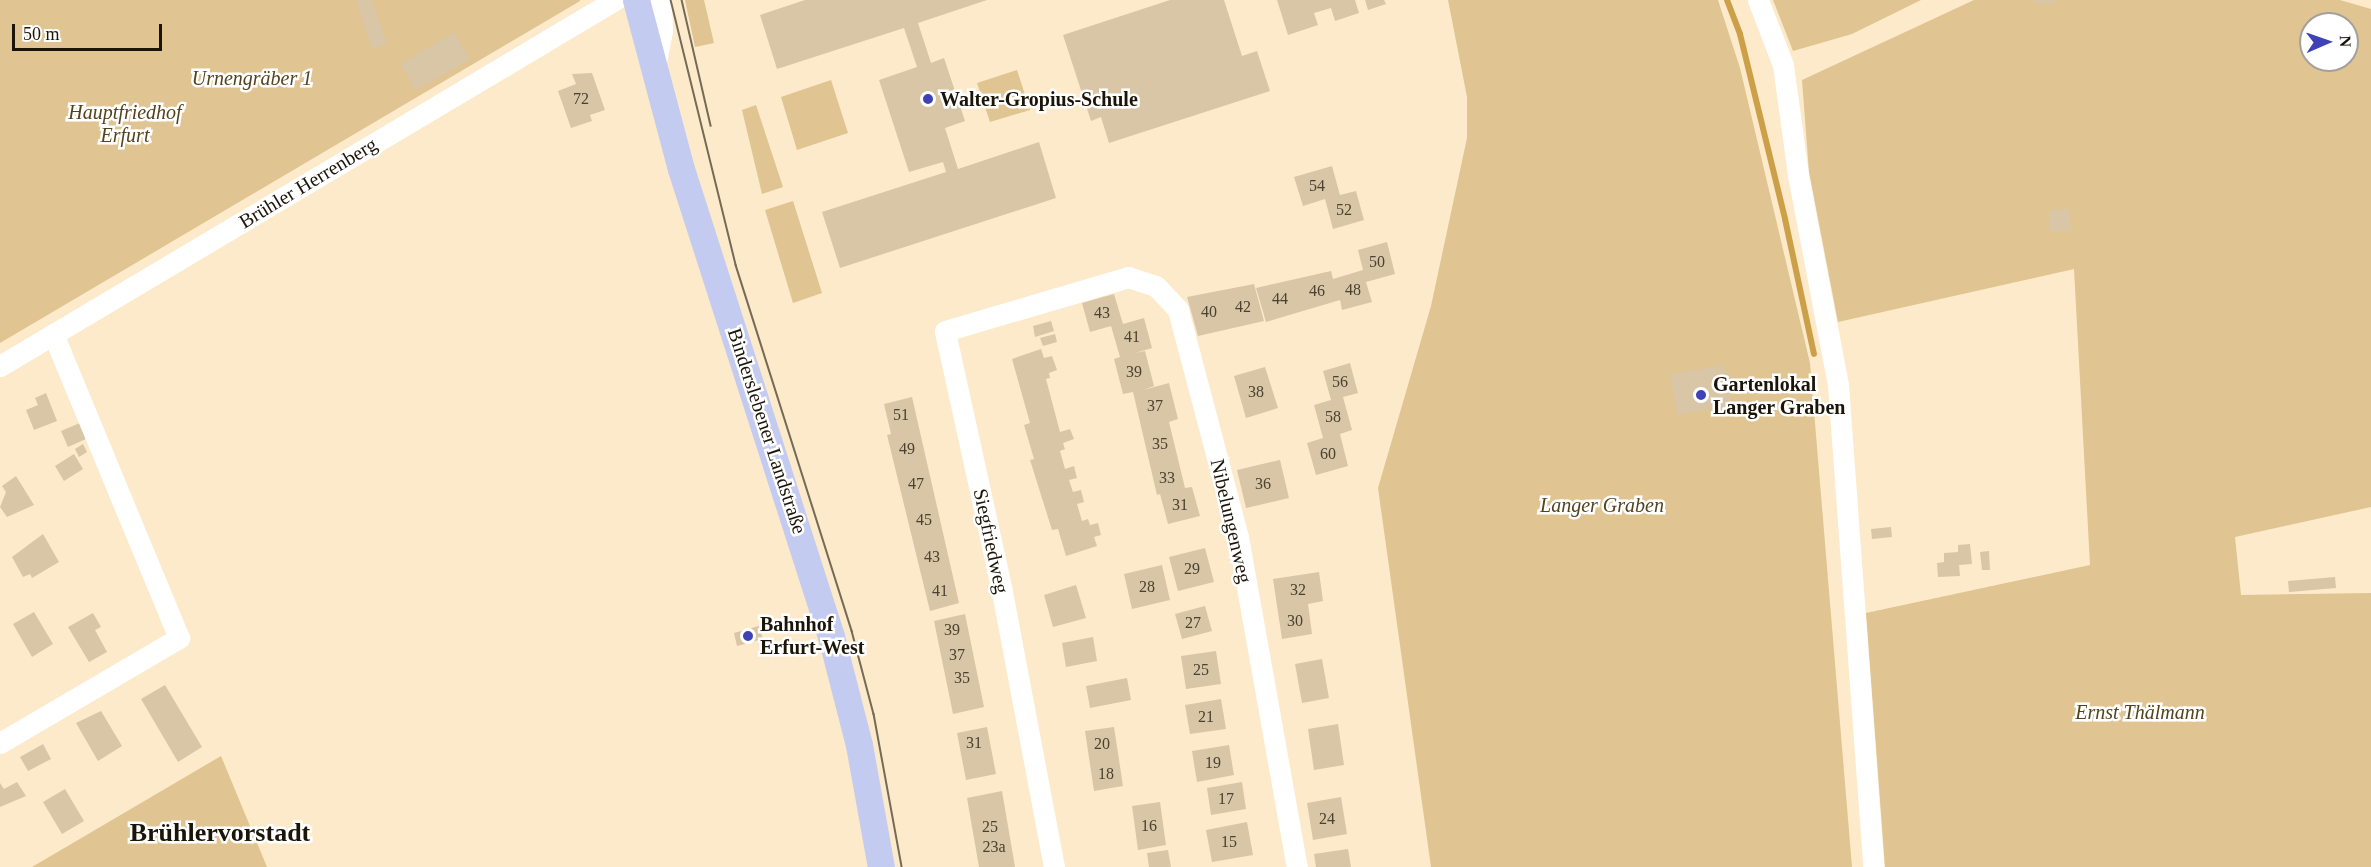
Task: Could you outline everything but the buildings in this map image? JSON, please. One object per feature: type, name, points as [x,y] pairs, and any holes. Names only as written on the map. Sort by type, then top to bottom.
[{"type":"main road","name":"Binderslebener Landstraße","points":[[636,0],[653,76],[831,636],[859,745],[881,867]]},
{"type":"street","name":"Brühler Herrenberg","points":[[0,366],[615,0]]},
{"type":"street","points":[[653,76],[662,31],[661,0]]},
{"type":"street","points":[[1758,0],[1783,65],[1798,175],[1838,385],[1873,867]]},
{"type":"street","name":"Nibelungenweg","points":[[1058,296],[1128,277],[1156,285],[1178,310],[1238,537],[1297,867]]},
{"type":"street","name":"Siegfriedweg","points":[[1054,867],[1002,591],[945,331],[1058,296]]},
{"type":"street","points":[[0,743],[180,638],[53,334]]},
{"type":"green space","name":"Hauptfriedhof Erfurt","points":[[0,0],[580,0],[580,1],[0,343]]},
{"type":"green space","points":[[685,0],[704,0],[714,43],[695,47]]},
{"type":"green space","name":"Langer Graben","points":[[1448,0],[1718,0],[1740,68],[1810,363],[1852,867],[1431,867],[1378,488],[1431,306],[1467,138],[1467,97]]},
{"type":"green space","points":[[1773,0],[1921,0],[1852,34],[1793,51]]},
{"type":"green space","name":"Ernst Thälmann","points":[[1974,0],[2340,0],[2371,9],[2371,507],[2235,537],[2241,595],[2371,593],[2371,867],[1885,867],[1866,613],[2090,565],[2074,269],[1838,322],[1809,172],[1802,80]]},
{"type":"green space","points":[[1017,70],[1030,110],[990,122],[977,83]]},
{"type":"green space","points":[[831,80],[848,133],[797,150],[781,97]]},
{"type":"green space","points":[[756,105],[783,187],[762,194],[742,110]]},
{"type":"green space","points":[[793,201],[822,293],[793,303],[765,210]]},
{"type":"green space","points":[[221,756],[267,867],[32,867]]},
{"type":"waterway","points":[[1727,0],[1740,34],[1785,219],[1814,354]]},
{"type":"tram line","points":[[671,0],[736,265],[852,631],[874,714],[902,867]]},
{"type":"tram line","points":[[682,0],[711,126]]},
{"type":"place","name":"Walter-Gropius-Schule","points":[[928,99]]},
{"type":"place","name":"Gartenlokal Langer Graben","points":[[1701,395]]},
{"type":"place","name":"Bahnhof Erfurt-West","points":[[748,636]]},
{"type":"district","name":"Brühlervorstadt","points":[[220,833]]},
{"type":"park label","name":"Urnengräber 1","points":[[252,78]]}]
